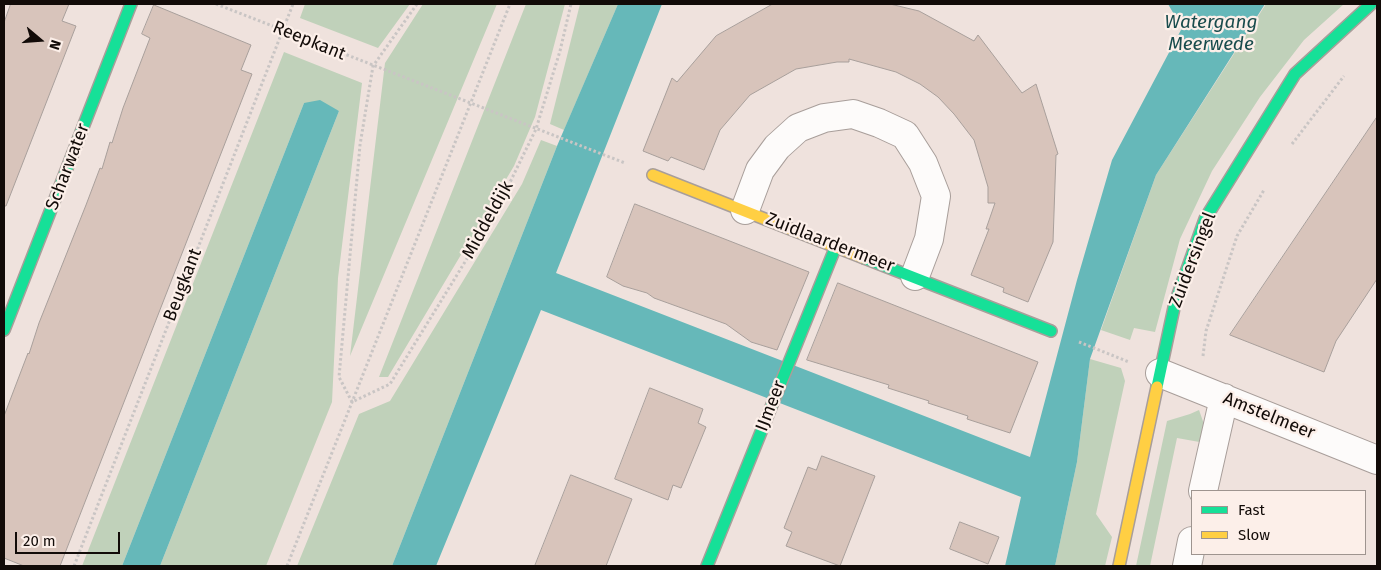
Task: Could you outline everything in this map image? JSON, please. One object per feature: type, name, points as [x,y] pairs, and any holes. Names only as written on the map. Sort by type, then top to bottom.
[{"type":"street","name":"Scharwater","points":[[4,330],[131,4]]},
{"type":"street","name":"Zuidersingel","points":[[1119,566],[1175,303],[1205,219],[1295,74],[1371,4]]},
{"type":"street","name":"Zuidlaardermeer","points":[[745,210],[760,170],[777,147],[798,128],[824,118],[852,114],[879,123],[904,135],[923,163],[936,196],[929,239],[915,276]]},
{"type":"street","name":"Zuidlaardermeer","points":[[653,174],[1051,331]]},
{"type":"street","name":"IJmeer","points":[[708,566],[836,246]]},
{"type":"street","name":"Amstelmeer","points":[[1160,373],[1377,460]]},
{"type":"street","points":[[1203,490],[1212,393]]},
{"type":"street","points":[[1186,566],[1191,545]]},
{"type":"path","name":"Reepkant","points":[[216,4],[536,129]]},
{"type":"path","name":"Beugkant","points":[[74,566],[293,4]]},
{"type":"path","points":[[352,402],[339,377],[360,145],[373,66],[417,4]]},
{"type":"path","points":[[287,566],[510,4]]},
{"type":"path","name":"Middeldijk","points":[[352,402],[390,384],[495,213],[536,129],[572,4]]},
{"type":"path","points":[[1287,151],[1344,75]]},
{"type":"path","points":[[536,129],[608,157]]},
{"type":"path","name":"Zuidersingel","points":[[1212,393],[1206,331],[1236,236],[1267,185]]},
{"type":"green space","points":[[305,4],[410,4],[378,48],[300,18]]},
{"type":"green space","points":[[423,4],[497,4],[350,356],[385,63]]},
{"type":"green space","points":[[526,4],[565,4],[535,117],[514,166],[388,377],[379,377]]},
{"type":"green space","points":[[580,4],[618,4],[564,130],[550,124]]},
{"type":"green space","points":[[1266,4],[1344,4],[1304,40],[1260,97],[1212,171],[1180,239],[1155,332],[1134,328],[1130,340],[1101,330],[1156,175]]},
{"type":"green space","points":[[284,52],[362,83],[338,278],[332,402],[266,566],[160,566],[339,111],[304,103],[122,566],[82,566]]},
{"type":"green space","points":[[541,140],[557,146],[392,566],[297,566],[359,414],[390,401],[522,184]]},
{"type":"green space","points":[[1090,359],[1121,368],[1125,381],[1096,514],[1112,537],[1105,566],[1055,566],[1077,462]]},
{"type":"green space","points":[[1199,410],[1205,427],[1205,443],[1177,438],[1150,566],[1136,566],[1167,421]]},
{"type":"water","name":"Watergang Meerwede","points":[[618,4],[662,4],[556,273],[1030,457],[1077,280],[1112,160],[1182,28],[1168,4],[1265,4],[1156,175],[1090,359],[1077,462],[1055,566],[1005,566],[1021,497],[541,310],[436,566],[392,566],[557,146]]},
{"type":"water","points":[[320,100],[339,111],[160,566],[122,566],[304,103]]},
{"type":"building","points":[[11,4],[69,4],[62,21],[76,26],[6,206],[4,206],[4,23]]},
{"type":"building","points":[[773,4],[890,4],[919,11],[974,41],[978,35],[1022,93],[1036,84],[1058,154],[1056,155],[1053,242],[1028,302],[1003,292],[1004,288],[971,275],[989,229],[986,229],[995,203],[988,203],[988,187],[974,140],[938,97],[920,84],[896,72],[849,59],[849,62],[837,62],[796,69],[750,95],[720,130],[704,170],[671,157],[668,161],[643,151],[672,78],[677,82],[716,36]]},
{"type":"building","points":[[154,5],[251,45],[241,70],[252,74],[60,566],[24,566],[4,558],[4,416],[100,168],[102,169],[110,142],[112,143],[123,108],[150,38],[142,34]]},
{"type":"building","points":[[1377,117],[1377,279],[1336,341],[1324,372],[1230,335]]},
{"type":"building","points":[[635,204],[809,272],[777,350],[751,342],[726,324],[654,298],[647,293],[623,286],[607,277]]},
{"type":"building","points":[[838,283],[1038,362],[1010,433],[967,419],[968,416],[928,403],[929,401],[888,388],[889,385],[807,360]]},
{"type":"building","points":[[650,388],[703,409],[698,423],[706,427],[681,488],[673,485],[668,500],[615,479]]},
{"type":"building","points":[[822,456],[875,476],[840,566],[786,546],[792,532],[784,528],[808,467],[816,470]]},
{"type":"building","points":[[571,475],[632,499],[606,566],[535,566]]},
{"type":"building","points":[[960,522],[999,537],[988,564],[950,549]]},
{"type":"traffic: fast","points":[[4,330],[131,4]]},
{"type":"traffic: fast","points":[[1157,387],[1175,303],[1205,219],[1295,74],[1371,4]]},
{"type":"traffic: fast","points":[[707,566],[836,246]]},
{"type":"traffic: fast","points":[[864,258],[1051,331]]},
{"type":"traffic: slow","points":[[653,175],[864,258]]},
{"type":"traffic: slow","points":[[1119,566],[1157,387]]}]
